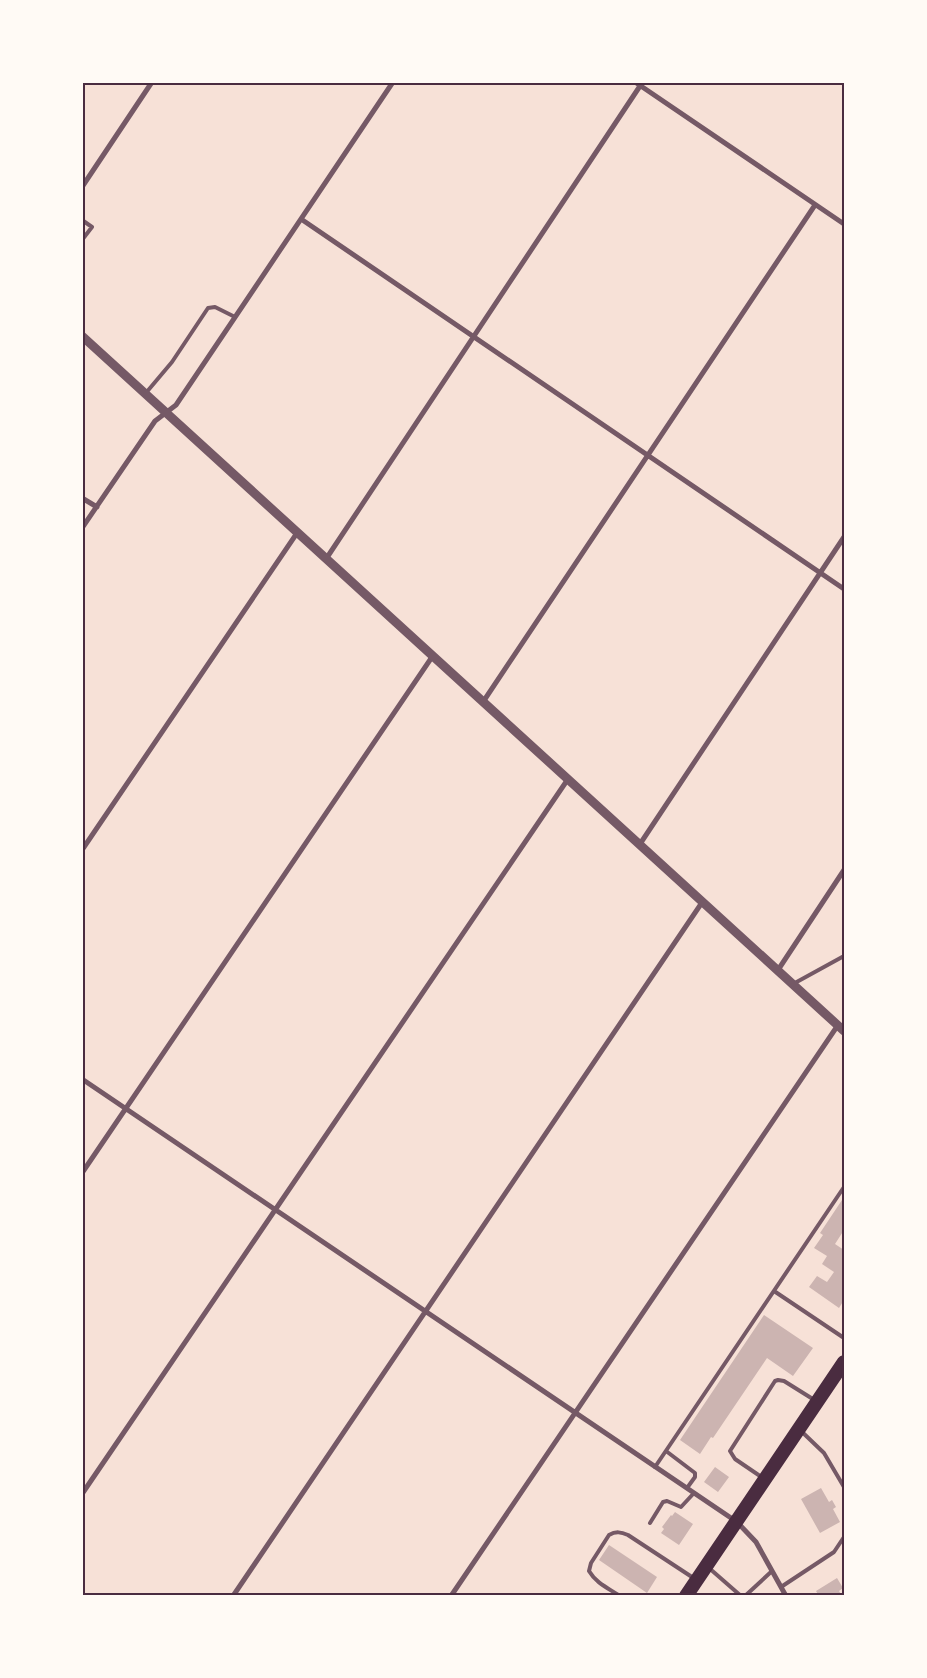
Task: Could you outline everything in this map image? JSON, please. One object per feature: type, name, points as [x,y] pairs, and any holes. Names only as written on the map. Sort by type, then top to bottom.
[{"type":"highway","points":[[686,1596],[844,1362]]},
{"type":"street","points":[[82,187],[152,82]]},
{"type":"street","points":[[82,528],[155,421],[176,405],[393,82]]},
{"type":"street","points":[[635,82],[844,224]]},
{"type":"street","points":[[326,559],[640,86]]},
{"type":"street","points":[[483,702],[815,205]]},
{"type":"street","points":[[301,219],[844,589]]},
{"type":"street","points":[[82,336],[841,1028],[451,1596]]},
{"type":"street","points":[[82,498],[97,507]]},
{"type":"street","points":[[82,850],[297,533]]},
{"type":"street","points":[[640,844],[844,537]]},
{"type":"street","points":[[82,1173],[432,657]]},
{"type":"street","points":[[82,1494],[568,779]]},
{"type":"street","points":[[778,970],[844,870]]},
{"type":"street","points":[[233,1596],[703,901]]},
{"type":"street","points":[[82,1079],[736,1522],[756,1542],[786,1596]]},
{"type":"lane","points":[[82,220],[92,227],[82,240]]},
{"type":"lane","points":[[145,394],[172,362],[208,308],[215,307],[235,317]]},
{"type":"lane","points":[[793,984],[844,956]]},
{"type":"lane","points":[[655,1467],[844,1187]]},
{"type":"lane","points":[[774,1291],[844,1338]]},
{"type":"lane","points":[[765,1479],[735,1459],[730,1451],[775,1381],[784,1381],[818,1402]]},
{"type":"lane","points":[[799,1429],[824,1453],[844,1487]]},
{"type":"lane","points":[[666,1451],[696,1473],[687,1488]]},
{"type":"lane","points":[[650,1523],[663,1502],[667,1501],[681,1507],[694,1493]]},
{"type":"lane","points":[[620,1596],[600,1583],[593,1577],[590,1571],[591,1563],[609,1535],[613,1532],[628,1535],[696,1580]]},
{"type":"lane","points":[[782,1587],[834,1552],[844,1537]]},
{"type":"lane","points":[[706,1566],[743,1596],[772,1571]]},
{"type":"building","points":[[844,1197],[844,1230],[835,1244],[844,1250],[844,1300],[839,1308],[809,1287],[817,1276],[827,1282],[834,1272],[822,1264],[827,1256],[814,1248],[823,1235],[820,1233]]},
{"type":"building","points":[[764,1315],[813,1348],[793,1376],[767,1358],[713,1438],[711,1437],[700,1454],[680,1440]]},
{"type":"building","points":[[715,1467],[729,1477],[718,1492],[704,1482]]},
{"type":"building","points":[[821,1488],[829,1502],[832,1500],[836,1507],[833,1509],[840,1522],[820,1533],[801,1499]]},
{"type":"building","points":[[675,1512],[693,1524],[679,1545],[661,1533],[664,1529],[662,1527]]},
{"type":"building","points":[[609,1545],[657,1577],[647,1593],[599,1560]]},
{"type":"building","points":[[837,1578],[843,1588],[839,1591],[842,1596],[819,1596],[816,1591]]}]
